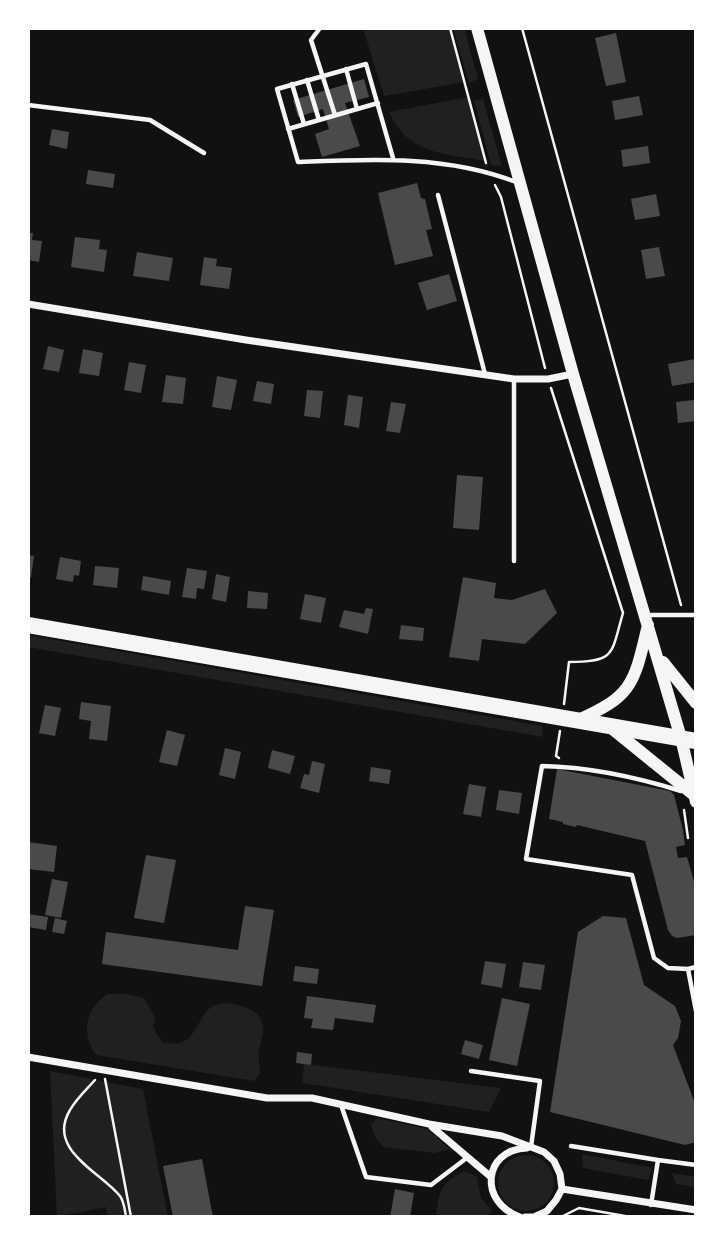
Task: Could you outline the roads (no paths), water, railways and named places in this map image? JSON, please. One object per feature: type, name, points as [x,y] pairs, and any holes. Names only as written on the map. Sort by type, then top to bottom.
[{"type":"highway","points":[[28,625],[689,739]]},
{"type":"main road","points":[[477,28],[573,374],[657,653],[689,739],[695,798]]},
{"type":"main road","points":[[575,721],[613,703],[630,684],[639,662],[647,620]]},
{"type":"main road","points":[[657,653],[696,703]]},
{"type":"main road","points":[[608,726],[695,798]]},
{"type":"street","points":[[28,304],[246,340],[514,379],[548,379],[573,374]]},
{"type":"street","points":[[28,1057],[267,1098],[312,1098],[429,1124],[502,1136],[544,1152],[554,1161],[560,1174],[562,1189],[547,1211],[534,1217],[525,1217]]},
{"type":"street","points":[[429,1124],[491,1177]]},
{"type":"street","points":[[520,1217],[508,1213],[497,1203],[492,1191],[491,1177],[496,1164],[505,1154],[517,1148],[531,1147]]},
{"type":"street","points":[[562,1189],[696,1210]]},
{"type":"lane","points":[[320,28],[311,40],[335,115]]},
{"type":"lane","points":[[393,158],[366,64],[277,89],[298,162],[393,158],[489,172],[520,184]]},
{"type":"lane","points":[[346,69],[357,109]]},
{"type":"lane","points":[[307,80],[318,120]]},
{"type":"lane","points":[[292,85],[304,124]]},
{"type":"lane","points":[[288,129],[377,103]]},
{"type":"lane","points":[[28,105],[150,120],[204,153]]},
{"type":"lane","points":[[438,195],[485,375]]},
{"type":"lane","points":[[513,561],[514,379]]},
{"type":"lane","points":[[647,620],[696,615]]},
{"type":"lane","points":[[695,798],[622,776],[574,767],[542,766],[526,859],[632,876],[654,958],[668,968],[696,967]]},
{"type":"lane","points":[[688,969],[696,1011]]},
{"type":"lane","points":[[471,1071],[540,1082],[531,1147]]},
{"type":"lane","points":[[341,1104],[366,1177],[431,1185],[468,1157]]},
{"type":"lane","points":[[571,1146],[696,1165]]},
{"type":"lane","points":[[652,1205],[658,1160]]}]
